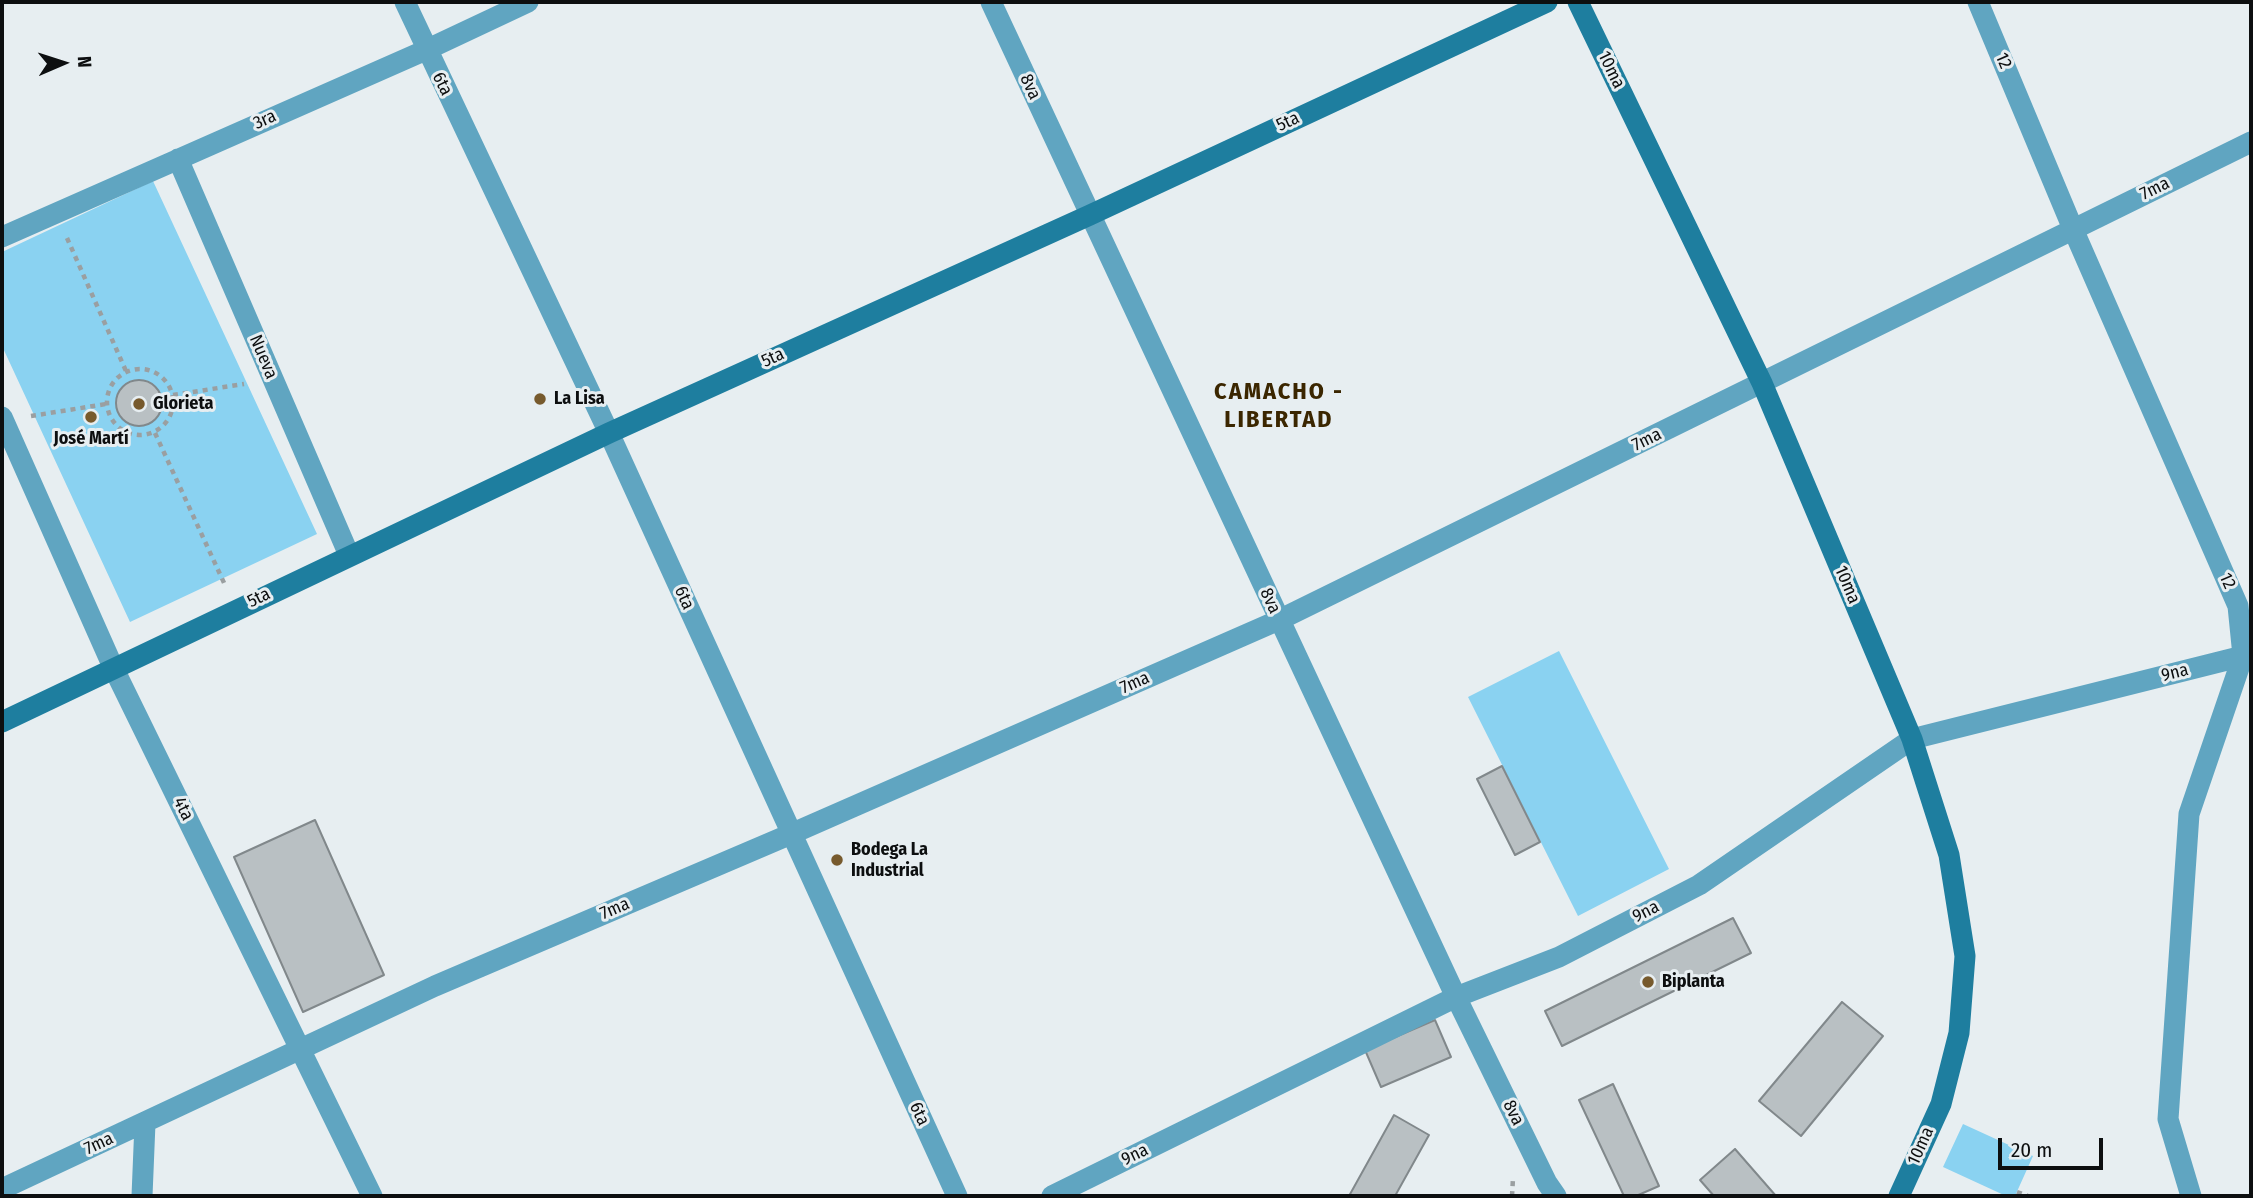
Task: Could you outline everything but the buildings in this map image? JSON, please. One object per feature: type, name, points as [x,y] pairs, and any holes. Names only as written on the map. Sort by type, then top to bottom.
[{"type":"street","name":"6ta","points":[[405,2],[609,433],[957,1196]]},
{"type":"street","name":"3ra","points":[[2,237],[426,50],[528,2]]},
{"type":"street","name":"8va","points":[[991,2],[1456,996],[1547,1183],[1556,1196]]},
{"type":"street","name":"5ta","points":[[2,722],[609,433],[1090,215],[1547,2]]},
{"type":"street","name":"10ma","points":[[1578,2],[1762,383],[1912,739],[1949,855],[1965,956],[1959,1033],[1941,1104],[1899,1196]]},
{"type":"street","name":"12","points":[[1978,2],[2073,229],[2238,606],[2243,656],[2189,814],[2168,1119],[2192,1196]]},
{"type":"street","name":"7ma","points":[[2,1189],[435,986],[1279,620],[2251,142]]},
{"type":"street","name":"Nueva","points":[[178,159],[349,555]]},
{"type":"street","name":"4ta","points":[[2,419],[113,667],[372,1196]]},
{"type":"street","name":"9na","points":[[1052,1196],[1456,996],[1559,957],[1699,885],[1912,739],[2243,656]]},
{"type":"street","points":[[142,1196],[145,1123]]},
{"type":"path","points":[[56,212],[126,372]]},
{"type":"path","points":[[145,369],[155,372],[163,378],[173,395],[170,417],[155,433],[144,436],[123,432],[114,425],[108,415],[106,404],[109,388],[126,372],[145,369]]},
{"type":"path","points":[[173,395],[272,379]]},
{"type":"path","points":[[2,419],[106,404]]},
{"type":"path","points":[[155,433],[236,610]]},
{"type":"path","points":[[2017,1192],[2028,1196]]},
{"type":"shaded area","points":[[153,181],[317,534],[130,622],[2,346],[2,252]]},
{"type":"shaded area","points":[[1559,651],[1669,869],[1578,916],[1468,697]]},
{"type":"shaded area","points":[[1963,1124],[2033,1156],[2015,1196],[2006,1196],[1943,1167]]},
{"type":"place","name":"La Lisa","points":[[540,399]]},
{"type":"place","name":"Glorieta","points":[[139,404]]},
{"type":"place","name":"José Martí","points":[[91,417]]},
{"type":"place","name":"Bodega La Industrial","points":[[837,860]]},
{"type":"place","name":"Biplanta","points":[[1648,982]]},
{"type":"district","name":"CAMACHO - LIBERTAD","points":[[1279,406]]}]
